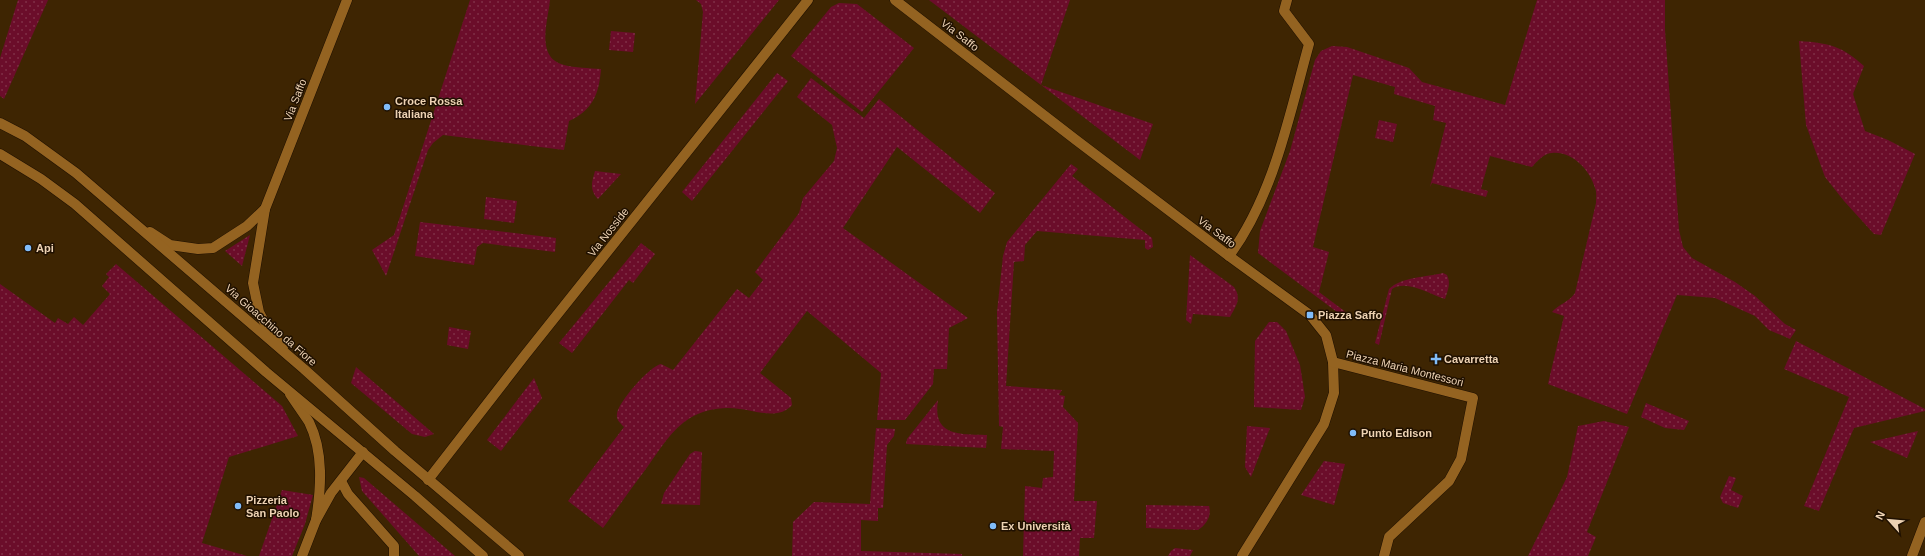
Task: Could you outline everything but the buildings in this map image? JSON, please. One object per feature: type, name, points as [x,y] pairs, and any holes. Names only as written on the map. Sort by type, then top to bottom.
[{"type":"street","name":"Via Saffo","points":[[265,209],[347,0]]},
{"type":"street","name":"Via Nosside","points":[[428,480],[649,198],[808,0]]},
{"type":"street","name":"Via Saffo","points":[[895,0],[1229,256],[1310,315],[1326,335],[1333,362],[1334,393],[1324,424],[1242,556]]},
{"type":"street","points":[[1229,256],[1239,242],[1270,182],[1310,44],[1284,11],[1287,0]]},
{"type":"street","name":"Via Gioacchino da Fiore","points":[[0,123],[25,136],[76,173],[304,369],[428,480],[519,556]]},
{"type":"street","points":[[0,154],[41,179],[75,204],[288,390],[363,452],[483,556]]},
{"type":"street","points":[[134,222],[170,245],[198,249],[213,248],[247,226],[265,209]]},
{"type":"street","points":[[265,209],[253,283],[259,312],[269,331],[304,369]]},
{"type":"street","name":"Piazza Maria Montessori","points":[[1333,362],[1473,398],[1461,459],[1449,481],[1389,537],[1384,556]]},
{"type":"street","points":[[288,390],[309,424],[317,448],[321,479],[316,520]]},
{"type":"street","points":[[302,556],[316,520],[331,493],[363,452]]},
{"type":"street","points":[[341,481],[348,494],[394,546],[394,556]]},
{"type":"street","points":[[1912,556],[1925,522]]},
{"type":"shaded area","points":[[18,0],[48,0],[4,99],[0,96],[0,58]]},
{"type":"shaded area","points":[[470,0],[550,0],[545,38],[549,55],[555,61],[564,65],[601,69],[599,86],[593,100],[584,112],[569,121],[564,150],[443,135],[433,143],[428,150],[386,276],[372,250],[394,235]]},
{"type":"shaded area","points":[[696,0],[779,0],[695,104],[703,12],[701,4]]},
{"type":"shaded area","points":[[929,0],[1070,0],[1041,85]]},
{"type":"shaded area","points":[[1537,0],[1665,0],[1665,30],[1679,230],[1683,247],[1692,258],[1735,282],[1755,296],[1785,324],[1796,330],[1790,339],[1769,330],[1755,316],[1715,298],[1677,295],[1627,414],[1548,384],[1564,316],[1552,312],[1570,299],[1575,293],[1596,203],[1596,190],[1593,181],[1584,168],[1573,158],[1559,153],[1549,153],[1536,162],[1532,167],[1490,156],[1481,189],[1488,191],[1486,197],[1432,183],[1430,187],[1446,123],[1433,120],[1435,106],[1394,94],[1395,87],[1353,75],[1313,247],[1329,252],[1319,292],[1347,313],[1345,318],[1258,253],[1260,231],[1290,151],[1315,60],[1321,51],[1332,46],[1347,47],[1409,68],[1422,82],[1505,105]]},
{"type":"shaded area","points":[[839,3],[857,4],[914,48],[862,112],[791,56],[831,7]]},
{"type":"shaded area","points":[[611,31],[635,33],[633,52],[609,50]]},
{"type":"shaded area","points":[[1799,41],[1819,43],[1842,50],[1864,66],[1853,94],[1865,131],[1888,140],[1915,154],[1881,235],[1874,234],[1844,201],[1825,177],[1806,125]]},
{"type":"shaded area","points":[[777,73],[788,81],[692,201],[682,192]]},
{"type":"shaded area","points":[[811,78],[864,118],[879,99],[995,193],[980,213],[897,147],[843,228],[968,318],[949,328],[947,369],[934,369],[933,384],[905,420],[877,420],[881,373],[807,311],[760,373],[791,398],[792,405],[787,410],[774,413],[760,413],[734,408],[721,408],[701,412],[690,418],[667,440],[603,528],[568,501],[624,427],[617,418],[617,414],[628,393],[656,366],[661,364],[673,370],[737,289],[749,298],[763,280],[755,272],[799,213],[803,198],[834,161],[837,148],[832,125],[797,97]]},
{"type":"shaded area","points":[[1041,85],[1153,124],[1140,160]]},
{"type":"shaded area","points":[[1379,120],[1397,124],[1393,142],[1375,138]]},
{"type":"shaded area","points":[[1071,164],[1078,169],[1072,176],[1152,238],[1153,247],[1148,250],[1145,248],[1145,240],[1037,231],[1025,245],[1024,261],[1014,262],[1006,386],[1062,390],[1059,395],[1065,396],[1063,407],[1078,423],[1074,501],[1097,501],[1094,538],[1080,538],[1079,556],[1023,556],[1025,486],[1042,488],[1043,478],[1053,477],[1054,451],[1001,449],[1003,427],[999,426],[997,312],[1003,256],[1007,242]]},
{"type":"shaded area","points":[[595,171],[621,174],[598,199],[592,189]]},
{"type":"shaded area","points":[[486,197],[517,201],[514,223],[484,219]]},
{"type":"shaded area","points":[[420,222],[556,238],[555,252],[483,243],[477,247],[474,265],[415,256]]},
{"type":"shaded area","points":[[250,235],[242,266],[225,251]]},
{"type":"shaded area","points":[[641,243],[655,254],[633,283],[629,280],[572,353],[559,343]]},
{"type":"shaded area","points":[[1190,255],[1234,287],[1238,295],[1238,299],[1230,317],[1193,314],[1191,324],[1186,320]]},
{"type":"shaded area","points":[[116,264],[282,406],[298,436],[229,457],[202,543],[247,556],[0,556],[0,284],[55,323],[58,318],[68,324],[74,317],[83,325],[110,294],[102,286],[109,277],[106,274]]},
{"type":"shaded area","points":[[1443,273],[1447,275],[1449,281],[1449,287],[1445,299],[1411,286],[1398,286],[1392,289],[1379,345],[1375,343],[1389,289],[1400,282]]},
{"type":"shaded area","points":[[1269,322],[1277,322],[1286,331],[1300,365],[1305,397],[1301,410],[1254,407],[1255,341]]},
{"type":"shaded area","points":[[449,327],[471,331],[468,349],[447,345]]},
{"type":"shaded area","points":[[1796,341],[1925,409],[1925,411],[1854,428],[1819,511],[1804,506],[1849,397],[1784,369]]},
{"type":"shaded area","points":[[356,367],[434,434],[425,437],[412,434],[351,383]]},
{"type":"shaded area","points":[[534,378],[542,398],[501,451],[487,440]]},
{"type":"shaded area","points":[[938,400],[937,412],[939,421],[944,427],[950,431],[958,433],[987,435],[986,448],[906,444],[907,439]]},
{"type":"shaded area","points":[[1646,403],[1689,421],[1684,430],[1665,428],[1641,417]]},
{"type":"shaded area","points":[[1604,421],[1629,427],[1587,532],[1596,537],[1588,556],[1528,556],[1567,477],[1578,426]]},
{"type":"shaded area","points":[[1247,426],[1270,428],[1251,477],[1245,467]]},
{"type":"shaded area","points":[[876,428],[895,429],[894,436],[887,445],[883,508],[878,508],[878,521],[861,520],[861,551],[962,554],[962,556],[792,556],[793,522],[814,502],[870,504]]},
{"type":"shaded area","points":[[1918,431],[1907,458],[1870,442]]},
{"type":"shaded area","points":[[695,451],[702,452],[700,505],[661,504],[664,493],[690,454]]},
{"type":"shaded area","points":[[1324,461],[1345,464],[1334,505],[1301,495]]},
{"type":"shaded area","points":[[1729,476],[1736,478],[1731,490],[1743,496],[1738,508],[1723,503],[1720,497]]},
{"type":"shaded area","points":[[359,477],[364,478],[455,556],[419,556],[362,491]]},
{"type":"shaded area","points":[[282,490],[313,495],[305,524],[292,556],[259,556]]},
{"type":"shaded area","points":[[1146,505],[1209,506],[1210,513],[1204,526],[1198,530],[1146,528]]},
{"type":"shaded area","points":[[1175,548],[1193,550],[1190,556],[1168,556]]},
{"type":"place","name":"Croce Rossa Italiana","points":[[387,107]]},
{"type":"place","name":"Api","points":[[28,248]]},
{"type":"place","name":"Piazza Saffo","points":[[1310,315]]},
{"type":"place","name":"Cavarretta","points":[[1436,359]]},
{"type":"place","name":"Punto Edison","points":[[1353,433]]},
{"type":"place","name":"Pizzeria San Paolo","points":[[238,506]]},
{"type":"place","name":"Ex Università","points":[[993,526]]}]
